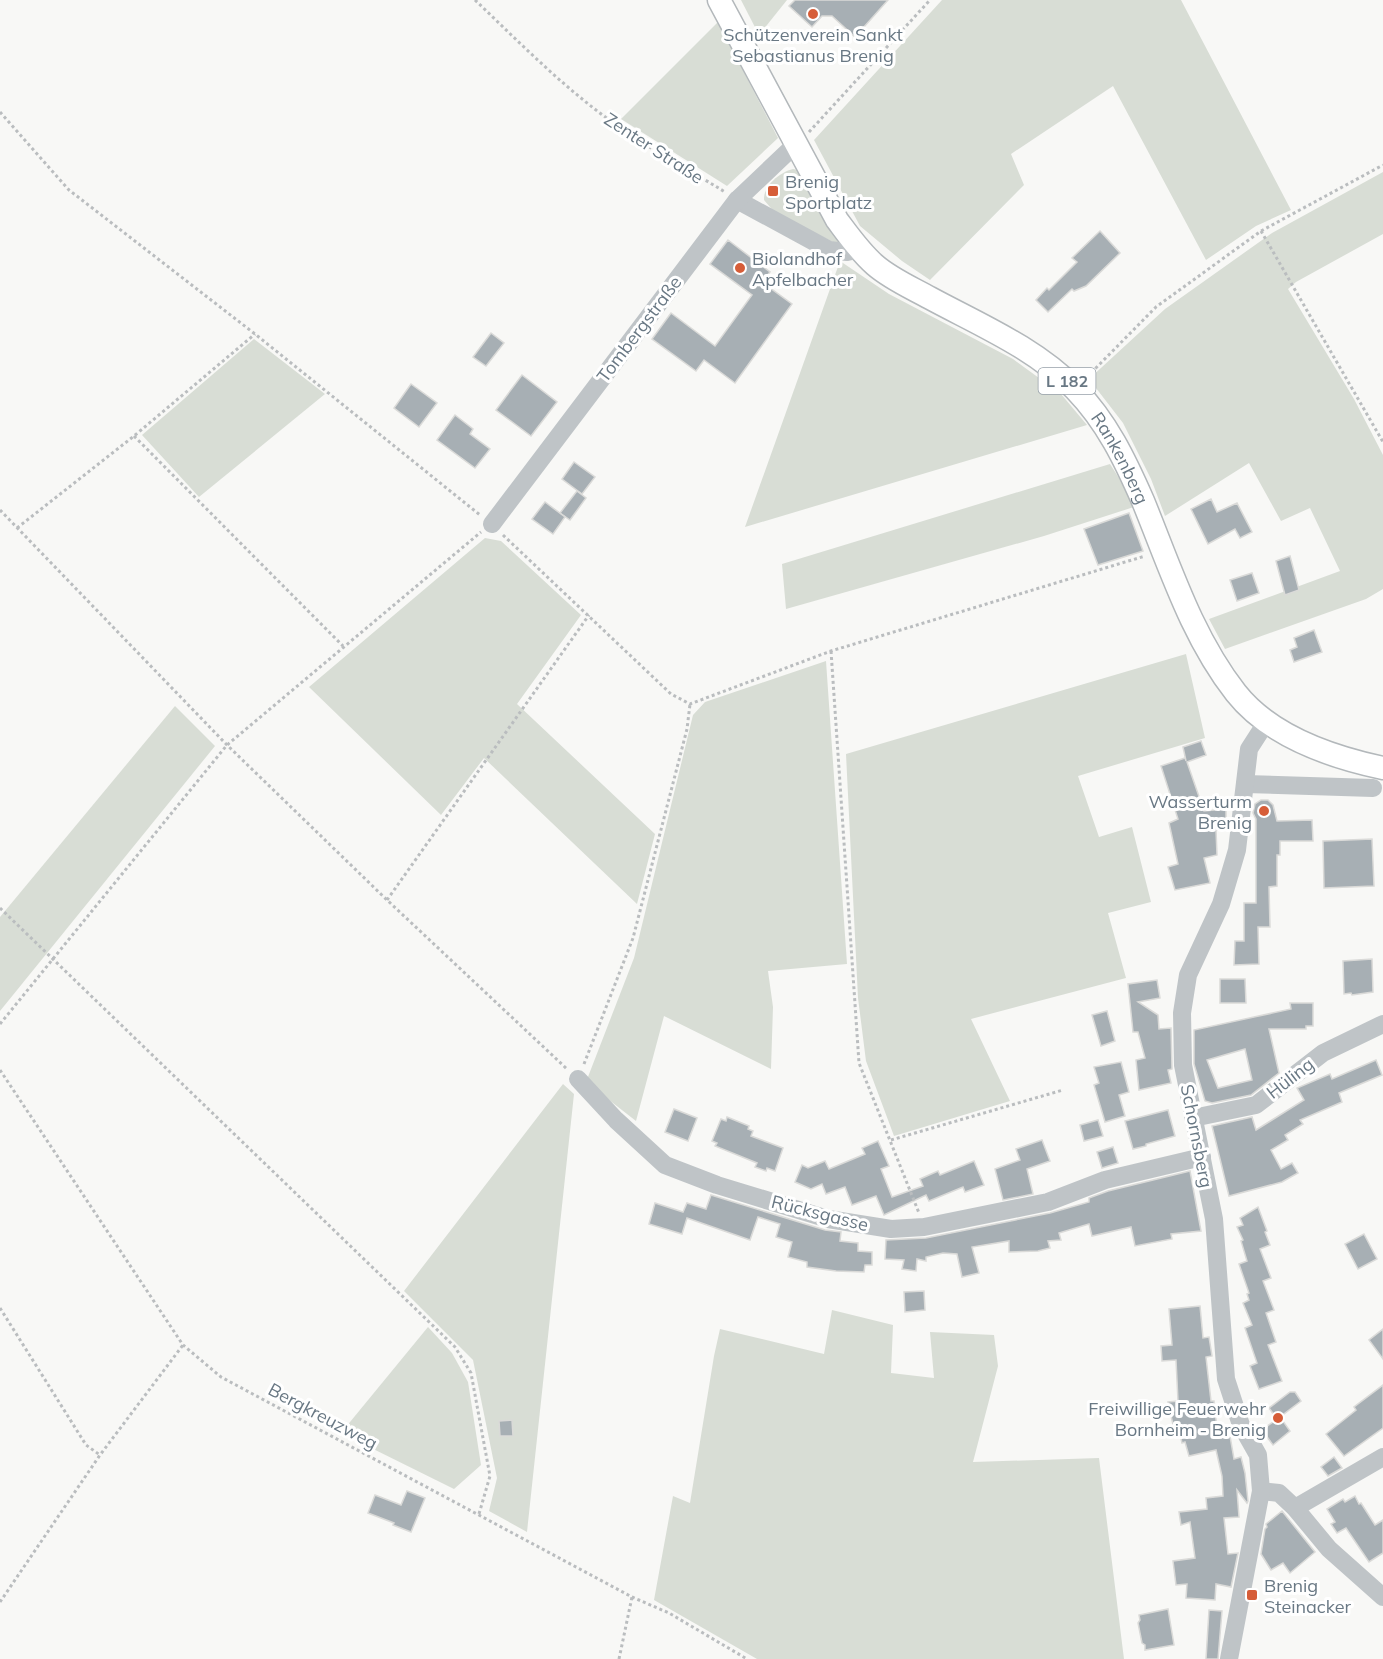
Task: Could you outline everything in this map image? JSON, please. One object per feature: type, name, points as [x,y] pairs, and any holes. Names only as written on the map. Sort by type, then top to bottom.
[{"type":"main road","name":"L 182","points":[[719,0],[797,144]]},
{"type":"main road","name":"Rankenberg","points":[[797,144],[837,220],[859,249],[877,267],[1049,365],[1101,418],[1124,456],[1206,649],[1237,694],[1268,721],[1306,744],[1348,761],[1383,768]]},
{"type":"street","name":"Tombergstraße","points":[[492,524],[737,200],[797,144]]},
{"type":"street","points":[[737,200],[829,250],[847,252],[859,249]]},
{"type":"street","name":"Schornsberg","points":[[1229,1659],[1261,1491],[1258,1455],[1241,1425],[1226,1378],[1214,1219],[1183,1065],[1182,1013],[1188,975],[1221,904],[1234,861],[1250,749],[1268,721]]},
{"type":"street","points":[[1245,784],[1373,788]]},
{"type":"street","name":"Hüling","points":[[1193,1118],[1256,1105],[1323,1053],[1383,1024]]},
{"type":"street","name":"Rücksgasse","points":[[578,1079],[616,1120],[665,1165],[717,1185],[828,1219],[891,1229],[924,1227],[1048,1202],[1105,1180],[1202,1157]]},
{"type":"street","points":[[1295,1508],[1383,1458]]},
{"type":"street","points":[[1261,1491],[1280,1493],[1329,1549],[1383,1597]]},
{"type":"path","name":"Zenter Straße","points":[[475,0],[551,73],[614,124],[737,200]]},
{"type":"path","points":[[797,144],[930,0]]},
{"type":"path","points":[[0,112],[69,190],[255,334],[492,524],[671,694],[690,704],[831,651],[1163,550]]},
{"type":"path","points":[[1075,389],[1156,307],[1261,231],[1383,165]]},
{"type":"path","points":[[1261,231],[1383,442]]},
{"type":"path","points":[[17,528],[134,436],[255,334]]},
{"type":"path","points":[[134,436],[343,646]]},
{"type":"path","points":[[0,510],[226,745],[578,1079],[633,939],[687,729],[690,704]]},
{"type":"path","points":[[0,1024],[226,745],[492,524]]},
{"type":"path","points":[[387,900],[589,615]]},
{"type":"path","points":[[831,651],[859,1063],[924,1227]]},
{"type":"path","points":[[0,908],[455,1347],[471,1373],[490,1476],[479,1514]]},
{"type":"path","name":"Bergkreuzweg","points":[[0,1070],[183,1345],[221,1377],[632,1597],[669,1613],[747,1659]]},
{"type":"path","points":[[891,1140],[1064,1090]]},
{"type":"path","points":[[0,1308],[86,1445],[100,1455]]},
{"type":"path","points":[[0,1602],[100,1455],[183,1345]]},
{"type":"path","points":[[619,1659],[632,1597]]},
{"type":"shaded area","points":[[741,0],[787,0],[759,35]]},
{"type":"shaded area","points":[[942,0],[1181,0],[1291,210],[1256,226],[1206,260],[1113,86],[1011,154],[1024,185],[930,280],[902,261],[860,226],[814,140]]},
{"type":"shaded area","points":[[718,22],[778,138],[727,186],[621,119]]},
{"type":"shaded area","points":[[793,169],[798,170],[840,237],[837,244],[776,214],[764,200],[766,190],[773,180]]},
{"type":"shaded area","points":[[1383,172],[1383,234],[1296,282],[1288,289],[1354,399],[1383,455],[1383,589],[1366,599],[1225,649],[1209,619],[1340,571],[1310,508],[1281,521],[1249,463],[1165,516],[1151,479],[1123,423],[1089,379],[1165,309],[1272,233]]},
{"type":"shaded area","points":[[840,261],[889,294],[1013,359],[1061,394],[1087,425],[745,527]]},
{"type":"shaded area","points":[[254,339],[325,394],[199,497],[142,435]]},
{"type":"shaded area","points":[[1110,464],[1137,506],[1044,536],[786,609],[782,564]]},
{"type":"shaded area","points":[[485,538],[501,541],[581,615],[517,704],[655,834],[637,904],[484,758],[441,815],[309,687]]},
{"type":"shaded area","points":[[1186,654],[1205,738],[1078,776],[1099,837],[1132,827],[1151,902],[1108,913],[1126,978],[971,1019],[1010,1101],[894,1136],[866,1061],[858,998],[846,754]]},
{"type":"shaded area","points":[[826,661],[847,964],[768,971],[773,1007],[771,1069],[664,1016],[636,1121],[586,1082],[634,958],[693,715],[705,702]]},
{"type":"shaded area","points":[[175,706],[215,746],[0,1011],[0,917]]},
{"type":"shaded area","points":[[563,1084],[574,1094],[527,1532],[489,1511],[497,1478],[473,1360],[404,1291]]},
{"type":"shaded area","points":[[832,1310],[893,1325],[891,1373],[934,1378],[930,1332],[994,1335],[998,1366],[973,1462],[1099,1458],[1124,1659],[757,1659],[654,1600],[673,1496],[690,1503],[720,1329],[824,1354]]},
{"type":"shaded area","points":[[428,1327],[452,1353],[468,1382],[481,1465],[454,1489],[341,1433]]},
{"type":"building","points":[[795,0],[888,0],[855,37],[832,16],[822,16],[812,27],[789,6]]},
{"type":"building","points":[[1100,231],[1120,253],[1086,286],[1074,291],[1072,289],[1048,312],[1036,300],[1077,262],[1072,258]]},
{"type":"building","points":[[728,240],[770,272],[762,282],[792,304],[735,383],[704,360],[696,371],[652,339],[671,313],[715,346],[752,295],[710,264]]},
{"type":"building","points":[[491,333],[504,343],[486,366],[473,357]]},
{"type":"building","points":[[522,375],[557,402],[531,436],[496,410]]},
{"type":"building","points":[[411,384],[437,403],[419,427],[394,408]]},
{"type":"building","points":[[455,415],[473,429],[470,434],[490,449],[475,468],[437,440]]},
{"type":"building","points":[[574,462],[595,477],[582,494],[562,479]]},
{"type":"building","points":[[577,491],[586,498],[570,520],[560,513]]},
{"type":"building","points":[[1211,499],[1217,512],[1237,503],[1252,532],[1240,538],[1235,529],[1208,544],[1191,509]]},
{"type":"building","points":[[545,502],[565,517],[553,534],[532,519]]},
{"type":"building","points":[[1129,513],[1143,551],[1098,565],[1084,529]]},
{"type":"building","points":[[1290,556],[1299,590],[1285,595],[1276,561]]},
{"type":"building","points":[[1252,573],[1259,593],[1237,601],[1230,580]]},
{"type":"building","points":[[1314,630],[1322,652],[1294,662],[1290,650],[1297,647],[1294,638]]},
{"type":"building","points":[[1201,741],[1206,755],[1187,762],[1204,811],[1226,809],[1226,830],[1216,830],[1217,855],[1204,858],[1210,883],[1175,890],[1168,867],[1178,864],[1169,823],[1178,819],[1161,766],[1185,758],[1186,761],[1183,747]]},
{"type":"building","points":[[1261,800],[1268,800],[1273,805],[1277,821],[1312,820],[1313,841],[1280,841],[1280,855],[1277,855],[1277,886],[1269,887],[1270,927],[1258,927],[1259,964],[1234,965],[1235,941],[1244,941],[1244,903],[1256,903],[1256,819],[1253,813],[1255,804]]},
{"type":"building","points":[[1372,839],[1374,886],[1324,888],[1323,841]]},
{"type":"building","points":[[1372,959],[1373,992],[1344,994],[1343,961]]},
{"type":"building","points":[[1220,979],[1245,979],[1246,1003],[1220,1003]]},
{"type":"building","points":[[1157,980],[1160,998],[1138,1002],[1158,1015],[1159,1029],[1171,1028],[1172,1069],[1168,1070],[1171,1083],[1139,1090],[1136,1060],[1145,1058],[1138,1032],[1133,1032],[1128,984]]},
{"type":"building","points":[[1290,1003],[1313,1003],[1313,1026],[1306,1026],[1306,1029],[1269,1029],[1279,1073],[1251,1095],[1212,1103],[1205,1101],[1194,1064],[1194,1030],[1291,1009]],"holes":[[[1245,1049],[1252,1080],[1218,1088],[1207,1060]]]},
{"type":"building","points":[[1107,1011],[1115,1041],[1101,1046],[1092,1015]]},
{"type":"building","points":[[1376,1060],[1382,1075],[1339,1093],[1342,1102],[1300,1120],[1303,1124],[1285,1135],[1288,1140],[1271,1150],[1281,1169],[1292,1163],[1298,1173],[1282,1182],[1229,1196],[1212,1126],[1252,1117],[1256,1130],[1304,1100],[1297,1088],[1330,1074],[1332,1079]]},
{"type":"building","points":[[1121,1062],[1129,1092],[1119,1095],[1125,1116],[1105,1122],[1094,1085],[1099,1083],[1094,1067]]},
{"type":"building","points":[[674,1109],[697,1118],[688,1141],[665,1132]]},
{"type":"building","points":[[1168,1110],[1175,1136],[1133,1149],[1125,1121]]},
{"type":"building","points":[[727,1117],[749,1126],[748,1129],[753,1131],[751,1136],[783,1148],[775,1171],[755,1167],[757,1163],[715,1146],[717,1143],[712,1141],[721,1119],[726,1121]]},
{"type":"building","points":[[1098,1120],[1103,1136],[1084,1141],[1080,1125]]},
{"type":"building","points":[[1042,1140],[1050,1161],[1027,1169],[1033,1194],[1003,1200],[995,1169],[1020,1160],[1016,1149]]},
{"type":"building","points":[[878,1141],[889,1166],[881,1169],[892,1197],[923,1186],[920,1179],[938,1171],[940,1175],[974,1161],[984,1185],[965,1192],[963,1187],[929,1201],[926,1195],[884,1215],[876,1196],[852,1205],[845,1187],[826,1194],[822,1184],[811,1189],[795,1182],[802,1165],[808,1168],[825,1161],[829,1169],[865,1154],[862,1148]]},
{"type":"building","points":[[1113,1147],[1118,1163],[1102,1168],[1097,1152]]},
{"type":"building","points":[[1190,1171],[1201,1231],[1171,1234],[1172,1239],[1135,1246],[1131,1227],[1092,1236],[1089,1224],[1059,1233],[1061,1240],[1048,1241],[1050,1248],[1038,1251],[1009,1252],[1009,1241],[972,1247],[979,1273],[962,1277],[957,1254],[943,1253],[926,1257],[926,1261],[917,1259],[916,1271],[902,1269],[904,1260],[885,1259],[886,1240],[926,1238],[1050,1213],[1089,1202],[1089,1198],[1108,1191]]},
{"type":"building","points":[[711,1195],[825,1230],[841,1232],[840,1241],[858,1243],[858,1251],[872,1252],[872,1265],[865,1265],[864,1272],[807,1267],[807,1262],[788,1257],[792,1242],[776,1237],[780,1224],[758,1217],[750,1240],[687,1218],[682,1234],[649,1224],[655,1203],[683,1212],[687,1203],[706,1209]]},
{"type":"building","points":[[1258,1207],[1270,1245],[1260,1249],[1271,1278],[1263,1281],[1274,1310],[1266,1313],[1276,1342],[1268,1345],[1282,1381],[1259,1389],[1250,1366],[1257,1363],[1245,1328],[1252,1325],[1243,1303],[1249,1300],[1247,1294],[1249,1293],[1239,1264],[1247,1261],[1241,1241],[1243,1240],[1237,1227],[1243,1225],[1240,1218]]},
{"type":"building","points":[[1364,1234],[1377,1259],[1358,1269],[1345,1244]]},
{"type":"building","points":[[924,1291],[925,1310],[905,1312],[904,1292]]},
{"type":"building","points":[[1200,1306],[1203,1338],[1209,1337],[1212,1356],[1206,1357],[1218,1438],[1230,1436],[1234,1459],[1241,1457],[1248,1501],[1247,1503],[1237,1490],[1239,1517],[1224,1518],[1228,1554],[1238,1553],[1231,1587],[1216,1584],[1215,1600],[1186,1598],[1187,1584],[1176,1585],[1173,1561],[1195,1558],[1190,1522],[1181,1525],[1179,1512],[1207,1509],[1206,1498],[1223,1496],[1222,1476],[1216,1450],[1189,1456],[1180,1434],[1175,1434],[1168,1402],[1178,1401],[1176,1360],[1162,1361],[1161,1346],[1172,1345],[1169,1309]]},
{"type":"building","points":[[1383,1329],[1383,1359],[1369,1340]]},
{"type":"building","points":[[1383,1385],[1383,1428],[1344,1456],[1326,1434],[1356,1410],[1354,1407]]},
{"type":"building","name":"Freiwillige Feuerwehr Bornheim - Brenig","points":[[1290,1392],[1295,1392],[1301,1401],[1280,1417],[1290,1431],[1273,1445],[1262,1430],[1277,1419],[1269,1408]]},
{"type":"building","points":[[512,1420],[513,1436],[500,1436],[499,1421]]},
{"type":"building","points":[[1334,1457],[1342,1468],[1328,1476],[1321,1467]]},
{"type":"building","points":[[407,1491],[425,1498],[411,1532],[368,1513],[375,1495],[401,1505]]},
{"type":"building","points":[[1355,1496],[1375,1525],[1383,1520],[1383,1553],[1369,1562],[1346,1528],[1337,1533],[1331,1524],[1335,1522],[1327,1509],[1343,1499],[1345,1502]]},
{"type":"building","points":[[1282,1511],[1315,1552],[1290,1573],[1283,1563],[1271,1570],[1261,1554],[1266,1524]]},
{"type":"building","points":[[1168,1609],[1174,1645],[1145,1650],[1138,1623],[1139,1615]]},
{"type":"building","points":[[1209,1610],[1222,1611],[1218,1659],[1206,1659]]},
{"type":"place","name":"Schützenverein Sankt Sebastianus Brenig","points":[[813,14]]},
{"type":"place","name":"Brenig Sportplatz","points":[[773,191]]},
{"type":"place","name":"Biolandhof Apfelbacher","points":[[740,268]]},
{"type":"place","name":"Wasserturm Brenig","points":[[1264,811]]},
{"type":"place","name":"Freiwillige Feuerwehr Bornheim - Brenig","points":[[1278,1418]]},
{"type":"place","name":"Brenig Steinacker","points":[[1252,1595]]}]
